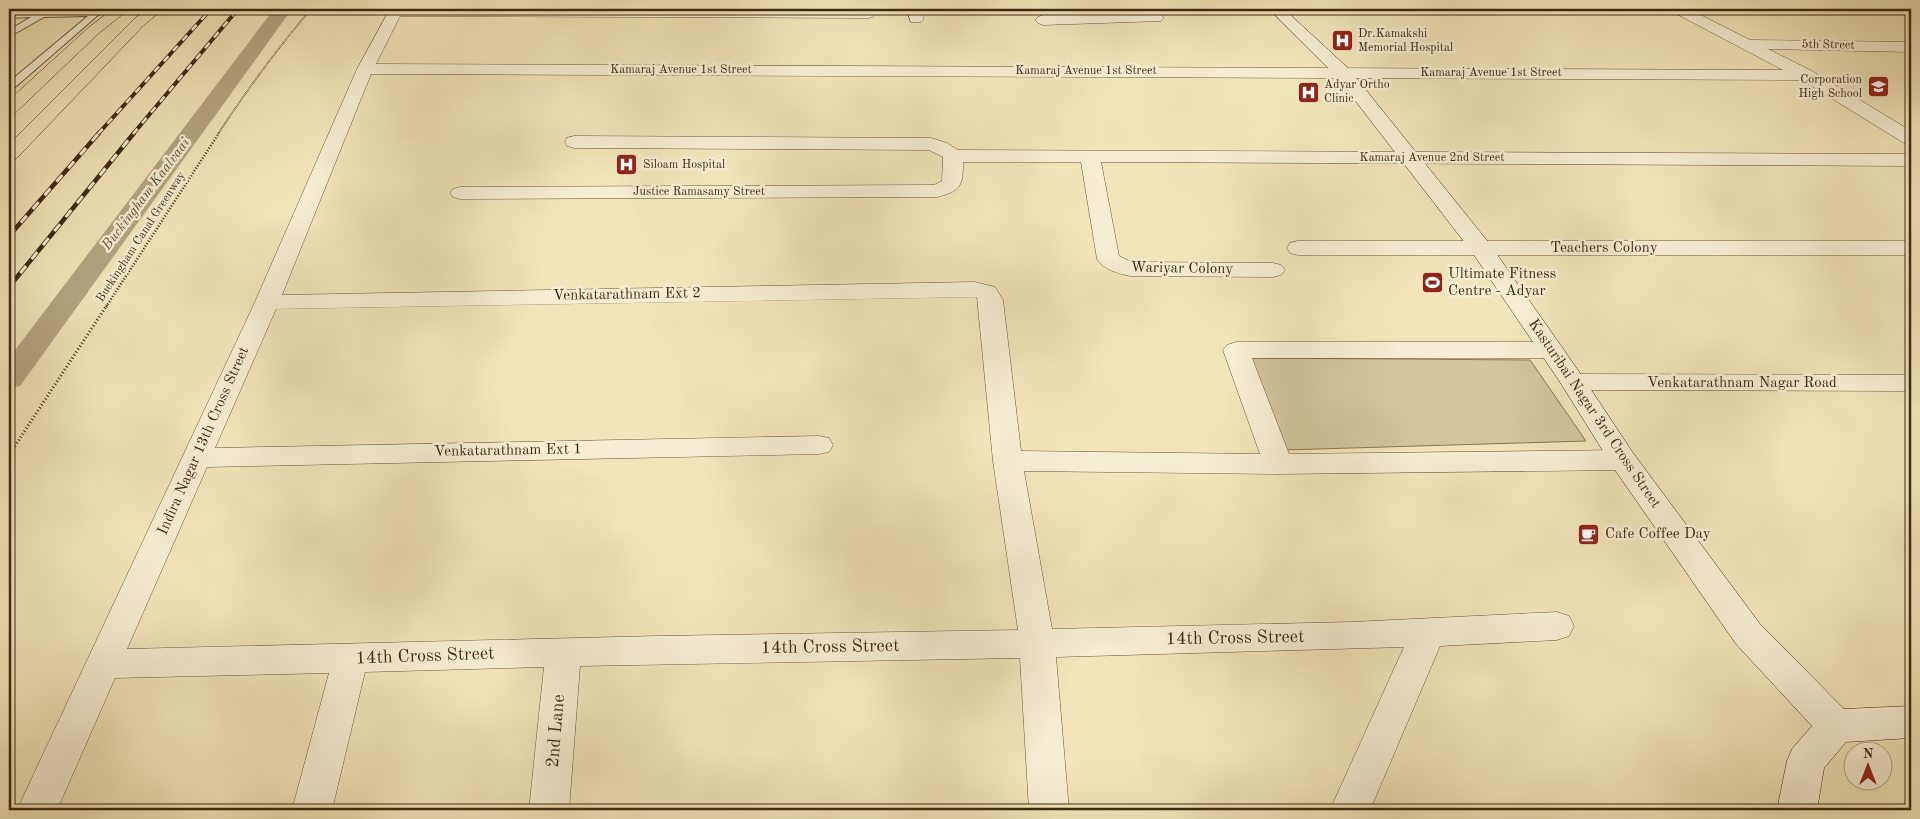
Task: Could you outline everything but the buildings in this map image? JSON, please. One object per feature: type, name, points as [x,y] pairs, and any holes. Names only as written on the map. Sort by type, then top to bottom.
[{"type":"main road","points":[[9,109],[93,31],[122,9]]},
{"type":"main road","points":[[9,155],[138,23],[156,9]]},
{"type":"street","name":"Kasturibai Nagar 3rd Cross Street","points":[[1276,9],[1343,72],[1409,158],[1482,248],[1573,382],[1623,460],[1748,634],[1836,726]]},
{"type":"street","points":[[1678,9],[1806,75],[1911,139]]},
{"type":"street","points":[[396,10],[830,11],[868,14]]},
{"type":"street","name":"Indira Nagar 13th Cross Street","points":[[37,810],[197,458],[365,69],[396,10]]},
{"type":"street","points":[[1043,20],[1152,13],[1165,31]]},
{"type":"street","name":"5th Street","points":[[1745,44],[1911,46]]},
{"type":"street","name":"Kamaraj Avenue 1st Street","points":[[365,69],[1806,75]]},
{"type":"street","points":[[574,142],[931,144],[950,151],[953,156]]},
{"type":"street","name":"Kamaraj Avenue 2nd Street","points":[[953,156],[1911,160]]},
{"type":"street","name":"Justice Ramasamy Street","points":[[460,193],[937,191],[952,184],[953,156]]},
{"type":"street","name":"Wariyar Colony","points":[[1090,157],[1108,259],[1112,263],[1130,269],[1273,270]]},
{"type":"street","name":"Teachers Colony","points":[[1298,248],[1911,248]]},
{"type":"street","name":"Venkatarathnam Ext 2","points":[[266,302],[975,289],[987,292],[991,300],[1008,461]]},
{"type":"street","points":[[1278,464],[1236,350],[1551,350]]},
{"type":"street","name":"Venkatarathnam Nagar Road","points":[[1573,382],[1911,383]]},
{"type":"street","name":"Venkatarathnam Ext 1","points":[[197,458],[819,445]]},
{"type":"street","points":[[1049,810],[1037,643],[1008,461],[1278,464],[1623,460]]},
{"type":"street","name":"14th Cross Street","points":[[102,664],[1428,633],[1557,626]]},
{"type":"street","points":[[1350,810],[1428,633]]},
{"type":"street","name":"2nd Lane","points":[[549,810],[563,652]]},
{"type":"street","points":[[312,810],[350,659]]},
{"type":"street","points":[[1797,810],[1806,762],[1836,726],[1911,722]]},
{"type":"lane","points":[[9,34],[51,9]]},
{"type":"lane","points":[[9,15],[98,11]]},
{"type":"lane","points":[[9,87],[98,11]]},
{"type":"lane","points":[[9,24],[25,24]]},
{"type":"path","name":"Buckingham Canal Greenway","points":[[9,455],[248,87],[311,9]]},
{"type":"shaded area","points":[[1251,358],[1530,360],[1586,441],[1284,450]]},
{"type":"waterway","name":"Buckingham Kaalvaai","points":[[9,379],[283,9]]},
{"type":"railway","points":[[98,134],[211,9]]},
{"type":"railway","points":[[133,134],[238,9]]},
{"type":"railway","points":[[9,236],[99,133]]},
{"type":"railway","points":[[9,287],[134,133]]},
{"type":"place","name":"Dr.Kamakshi Memorial Hospital","points":[[1342,41]]},
{"type":"place","name":"Corporation High School","points":[[1878,87]]},
{"type":"place","name":"Adyar Ortho Clinic","points":[[1308,92]]},
{"type":"place","name":"Siloam Hospital","points":[[627,165]]},
{"type":"place","name":"Ultimate Fitness Centre - Adyar","points":[[1432,283]]},
{"type":"place","name":"Cafe Coffee Day","points":[[1589,534]]}]
